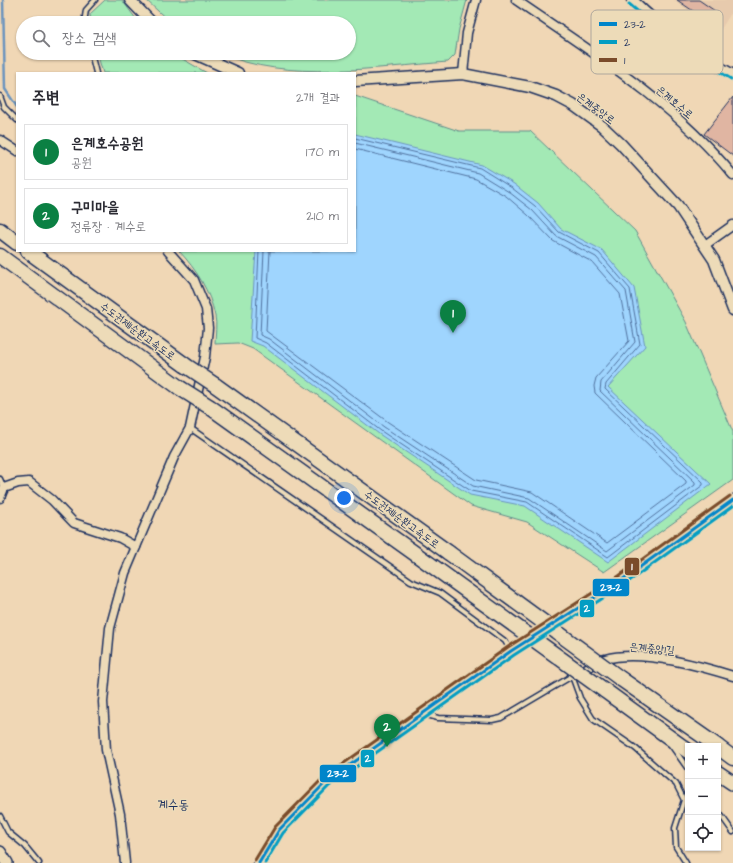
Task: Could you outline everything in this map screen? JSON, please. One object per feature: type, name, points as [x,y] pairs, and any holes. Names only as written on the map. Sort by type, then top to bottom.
[{"type":"highway","points":[[2,232],[16,242]]},
{"type":"highway","name":"수도권제1순환고속도로","points":[[29,252],[449,553],[621,679],[713,743]]},
{"type":"highway","name":"수도권제1순환고속도로","points":[[2,258],[180,388],[210,407],[685,749]]},
{"type":"highway","name":"수도권제1순환고속도로","points":[[721,749],[733,758]]},
{"type":"highway","points":[[721,775],[733,783]]},
{"type":"main road","points":[[0,852],[7,863]]},
{"type":"street","points":[[130,0],[145,16]]},
{"type":"street","points":[[463,74],[467,33],[476,0]]},
{"type":"street","name":"은계호수로","points":[[516,0],[591,53]]},
{"type":"street","points":[[632,0],[644,10]]},
{"type":"street","points":[[206,60],[235,72]]},
{"type":"street","points":[[723,69],[733,75]]},
{"type":"street","name":"은계중앙로","points":[[356,81],[463,74],[530,87],[556,96],[588,115],[621,144],[678,206],[705,245],[720,274],[733,310]]},
{"type":"street","name":"은계호수로","points":[[621,74],[650,94],[690,129],[733,175]]},
{"type":"street","points":[[0,140],[16,150]]},
{"type":"street","points":[[705,245],[733,225]]},
{"type":"street","points":[[125,863],[120,814],[106,750],[103,702],[110,628],[124,573],[174,457],[190,428],[205,357],[208,328],[206,309],[194,280],[169,252]]},
{"type":"street","points":[[0,498],[4,488],[18,483],[29,482],[52,500],[74,523],[120,538],[136,547]]},
{"type":"street","points":[[259,863],[279,830],[326,782],[511,651],[622,580],[733,500]]},
{"type":"street","name":"은계중앙1길","points":[[572,676],[604,660],[619,657],[653,657],[705,667],[733,676]]},
{"type":"lane","points":[[85,16],[86,10],[95,0]]},
{"type":"lane","points":[[93,60],[96,72]]},
{"type":"lane","points":[[0,96],[4,107],[16,119]]},
{"type":"lane","points":[[190,428],[410,581],[440,592],[505,641],[511,651]]},
{"type":"lane","points":[[0,479],[4,488]]},
{"type":"lane","points":[[422,714],[438,718],[492,720],[501,718],[572,676],[580,698],[593,719],[635,748],[676,784],[684,800],[675,828],[676,847],[686,863]]},
{"type":"lane","points":[[662,732],[685,765]]},
{"type":"lane","points":[[721,815],[733,832]]},
{"type":"lane","points":[[0,816],[8,832],[25,846],[39,863]]},
{"type":"shaded area","points":[[674,0],[733,0],[733,10],[723,26],[723,10],[688,10]]},
{"type":"green space","points":[[105,0],[122,0],[134,16],[90,16],[90,14]]},
{"type":"green space","points":[[146,0],[467,0],[459,29],[455,55],[448,62],[332,71],[273,68],[240,60],[356,60],[356,16],[163,16]]},
{"type":"green space","points":[[99,60],[184,60],[205,72],[103,72]]},
{"type":"green space","points":[[356,96],[459,131],[530,131],[635,231],[686,322],[733,432],[733,480],[604,572],[527,522],[471,506],[253,349],[238,343],[215,344],[216,319],[213,307],[202,281],[180,252],[356,252]]},
{"type":"water","points":[[356,134],[482,165],[514,184],[538,203],[561,229],[602,250],[634,288],[645,346],[608,387],[711,484],[608,562],[525,506],[470,495],[379,434],[263,346],[250,341],[256,252],[356,252]]},
{"type":"building","points":[[677,0],[699,0],[714,10],[692,10]]},
{"type":"building","points":[[733,97],[733,156],[704,134]]},
{"type":"waterway","points":[[3,0],[5,89],[16,106]]},
{"type":"transit line","name":"2","points":[[629,4],[636,10]]},
{"type":"transit line","name":"2","points":[[723,74],[731,79]]},
{"type":"transit line","name":"1","points":[[255,860],[275,827],[323,778],[508,647],[619,576],[730,496]]},
{"type":"transit line","name":"23-2","points":[[259,863],[279,830],[326,782],[511,651],[622,580],[733,500]]},
{"type":"transit line","name":"2","points":[[265,863],[283,833],[329,786],[514,655],[625,584],[733,506]]},
{"type":"place","name":"은계호수공원","points":[[453,333]]},
{"type":"place","name":"구미마을","points":[[387,747]]},
{"type":"district","name":"계수동","points":[[173,804]]}]
